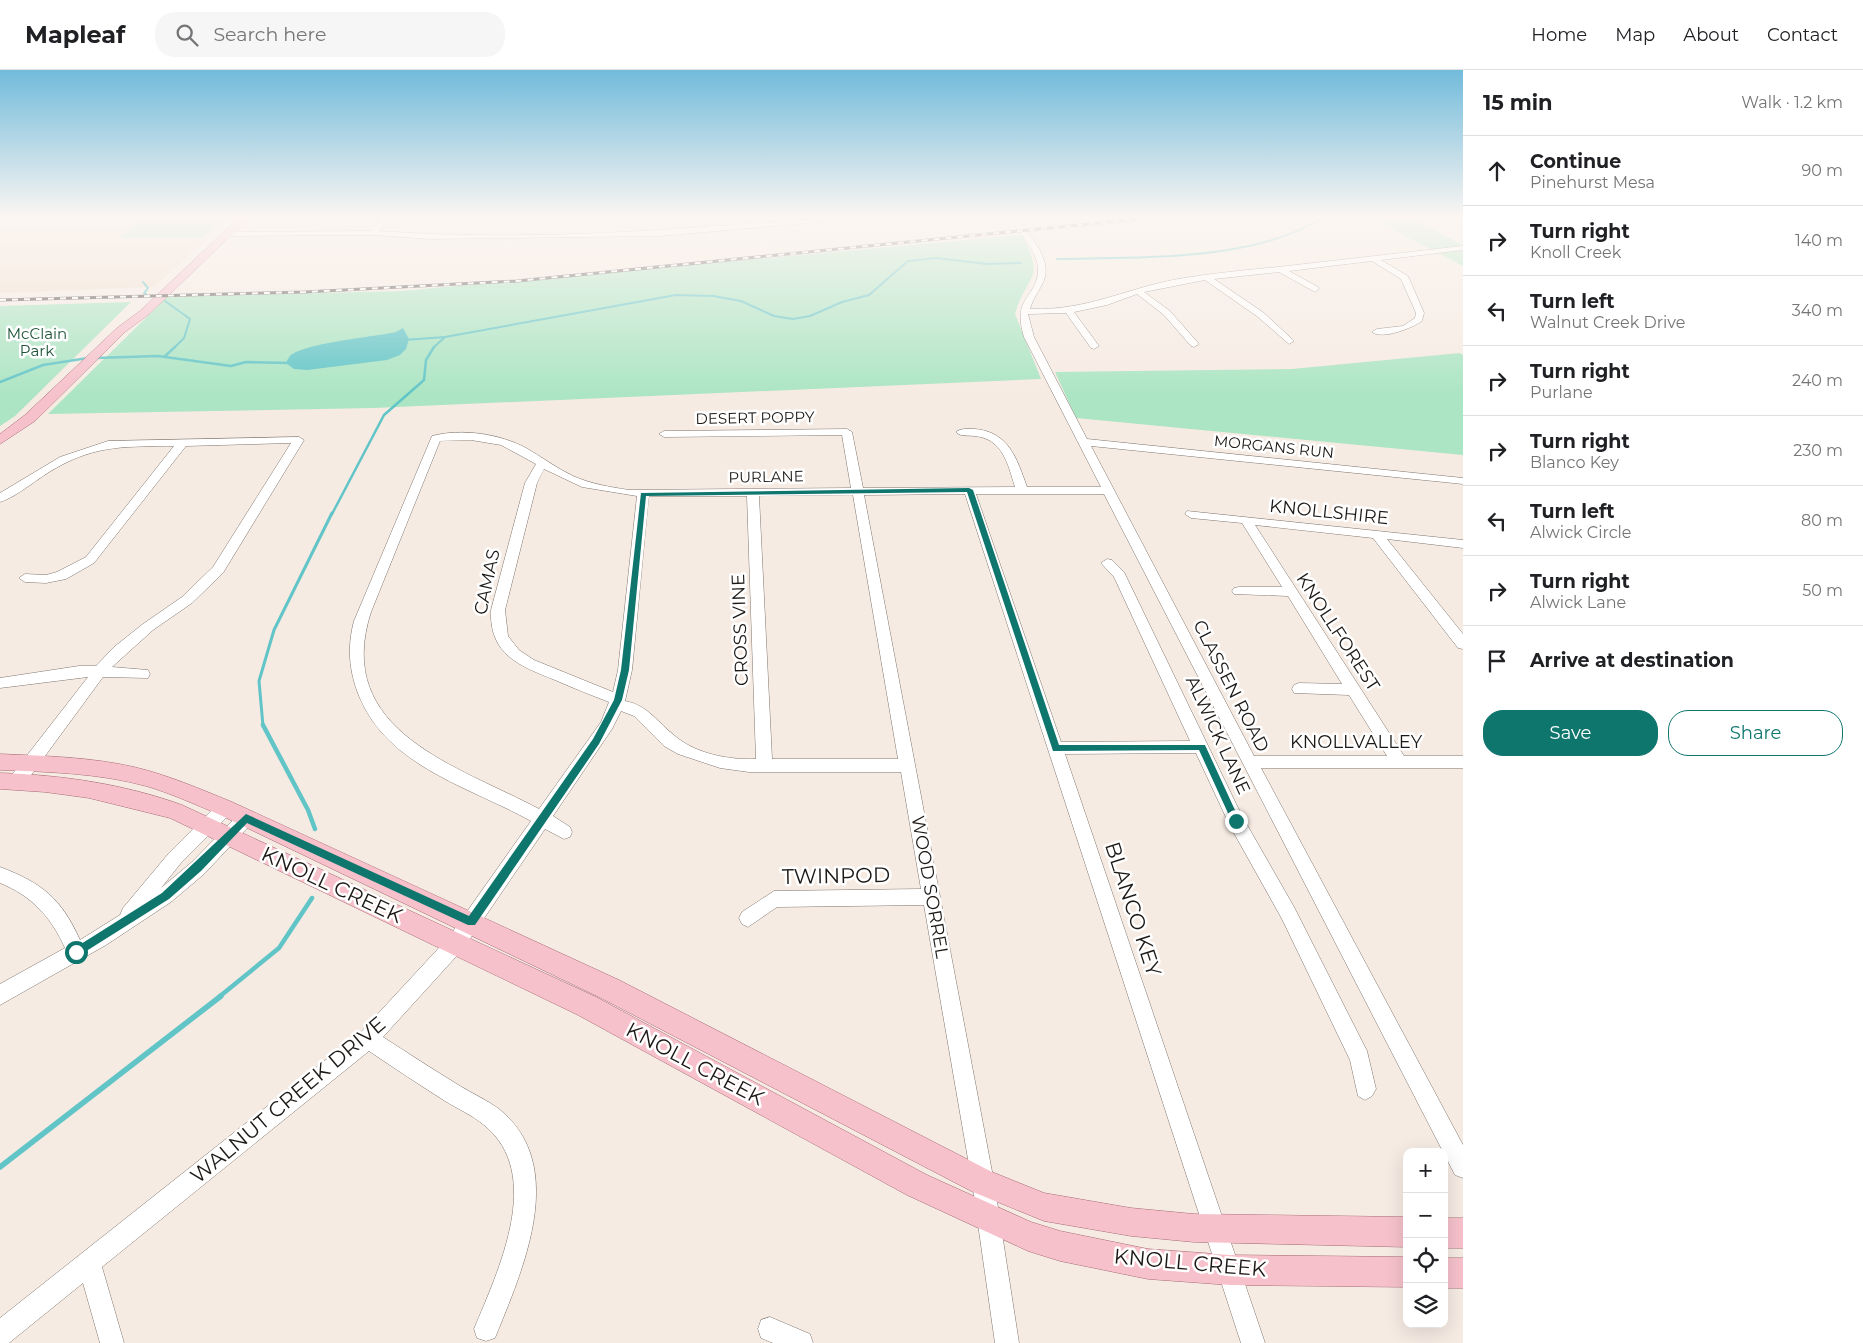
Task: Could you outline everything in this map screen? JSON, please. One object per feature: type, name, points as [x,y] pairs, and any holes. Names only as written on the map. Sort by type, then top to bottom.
[{"type":"main road","points":[[0,440],[30,418],[179,277]]},
{"type":"main road","name":"KNOLL CREEK","points":[[0,762],[16,775],[124,795],[175,811],[587,1006],[917,1185],[987,1219],[1028,1236],[1076,1250],[1148,1264],[1230,1270],[1403,1272]]},
{"type":"main road","name":"KNOLL CREEK","points":[[16,775],[86,767],[135,775],[224,808],[471,922],[692,1030],[983,1182],[1044,1207],[1074,1214],[1131,1222],[1216,1228],[1403,1232]]},
{"type":"main road","points":[[1448,1233],[1463,1233]]},
{"type":"main road","points":[[1448,1273],[1463,1273]]},
{"type":"street","points":[[1038,277],[1024,311],[1070,310],[1104,303],[1137,290],[1167,283],[1211,277]]},
{"type":"street","points":[[1295,277],[1315,289]]},
{"type":"street","points":[[1377,332],[1410,326],[1419,319],[1420,313],[1404,277]]},
{"type":"street","points":[[1206,278],[1262,315],[1289,341]]},
{"type":"street","points":[[1137,290],[1167,314],[1194,344]]},
{"type":"street","points":[[1070,310],[1094,346]]},
{"type":"street","name":"CLASSEN ROAD","points":[[1024,311],[1023,317],[1026,331],[1082,442],[1463,1167]]},
{"type":"street","name":"DESERT POPPY","points":[[664,434],[847,432]]},
{"type":"street","name":"WOOD SORREL","points":[[847,432],[983,1182],[1007,1343]]},
{"type":"street","points":[[961,432],[984,433],[1005,445],[1022,490]]},
{"type":"street","name":"PURLANE","points":[[543,818],[440,767],[399,741],[374,713],[360,681],[356,648],[363,615],[436,438],[488,439],[523,450],[542,463],[586,485],[614,492],[643,494],[1108,490]]},
{"type":"street","points":[[0,498],[55,462],[88,448],[125,442],[299,440],[210,580],[187,600],[133,639],[101,670],[16,775]]},
{"type":"street","points":[[25,578],[46,579],[61,576],[90,560],[184,442]]},
{"type":"street","name":"MORGANS RUN","points":[[1082,442],[1463,481]]},
{"type":"street","name":"CAMAS","points":[[542,463],[531,483],[498,610],[499,635],[516,656],[529,664],[616,703],[635,709],[673,744],[701,758],[726,763],[764,766],[908,765]]},
{"type":"street","name":"BLANCO KEY","points":[[969,490],[1253,1343]]},
{"type":"street","name":"CROSS VINE","points":[[753,492],[764,766]]},
{"type":"street","name":"WALNUT CREEK DRIVE","points":[[0,1334],[368,1039],[456,943],[596,742],[616,703],[625,670],[643,494]]},
{"type":"street","name":"KNOLLSHIRE","points":[[1191,514],[1463,544]]},
{"type":"street","name":"KNOLLFOREST","points":[[1246,520],[1400,763]]},
{"type":"street","points":[[1376,534],[1463,644]]},
{"type":"street","name":"ALWICK LANE","points":[[1107,563],[1119,575],[1236,821],[1288,913],[1360,1058],[1365,1088]]},
{"type":"street","points":[[1239,591],[1290,592]]},
{"type":"street","points":[[0,682],[59,673],[101,670],[143,674]]},
{"type":"street","points":[[1299,689],[1353,690]]},
{"type":"street","points":[[1056,748],[1202,747]]},
{"type":"street","name":"KNOLLVALLEY","points":[[1249,762],[1463,762]]},
{"type":"street","points":[[0,995],[76,952],[165,896],[182,881],[218,831],[224,808]]},
{"type":"street","points":[[120,925],[164,872],[218,831],[246,818]]},
{"type":"street","points":[[543,818],[564,832]]},
{"type":"street","points":[[164,872],[182,881]]},
{"type":"street","points":[[0,875],[25,884],[50,905],[64,924],[76,952]]},
{"type":"street","name":"TWINPOD","points":[[748,918],[774,899],[932,897]]},
{"type":"street","points":[[368,1039],[494,1118],[512,1140],[524,1171],[525,1212],[518,1246],[486,1330]]},
{"type":"street","points":[[89,1262],[112,1343]]},
{"type":"street","points":[[770,1329],[801,1343]]},
{"type":"shaded area","points":[[0,277],[165,277],[154,287],[0,293]]},
{"type":"green space","points":[[552,277],[1031,277],[1015,314],[1041,379],[374,408],[48,414],[167,297],[401,291]]},
{"type":"green space","name":"McClain Park","points":[[131,302],[15,416],[0,426],[0,306]]},
{"type":"green space","points":[[1460,353],[1463,355],[1463,455],[1076,418],[1055,372],[1292,369]]},
{"type":"water","points":[[403,328],[409,339],[406,349],[400,355],[387,360],[307,370],[294,369],[286,363],[290,356],[297,351],[309,347],[396,332]]},
{"type":"waterway","points":[[445,337],[676,295],[713,296],[741,301],[774,316],[793,319],[810,316],[842,302],[869,295],[889,277]]},
{"type":"waterway","points":[[143,282],[148,288],[144,293],[146,294]]},
{"type":"waterway","points":[[165,301],[190,319],[184,338],[175,347]]},
{"type":"waterway","points":[[404,340],[445,337]]},
{"type":"waterway","points":[[434,347],[445,337]]},
{"type":"waterway","points":[[164,357],[175,347]]},
{"type":"waterway","points":[[332,514],[384,415],[424,380],[426,360],[434,347]]},
{"type":"waterway","points":[[95,358],[164,357]]},
{"type":"waterway","points":[[164,357],[231,366],[246,362],[289,363]]},
{"type":"waterway","points":[[0,382],[43,365],[88,358]]},
{"type":"waterway","points":[[263,726],[259,681],[274,630],[332,513]]},
{"type":"waterway","points":[[263,725],[308,810],[315,829]]},
{"type":"waterway","points":[[219,997],[279,948],[312,898]]},
{"type":"waterway","points":[[0,1167],[221,996]]},
{"type":"railway","points":[[0,300],[305,292],[553,277]]},
{"type":"route","points":[[76,952],[165,896],[198,868],[246,818],[471,922],[596,742],[618,700],[625,670],[643,494],[969,490],[1056,748],[1202,747],[1236,821]]}]
